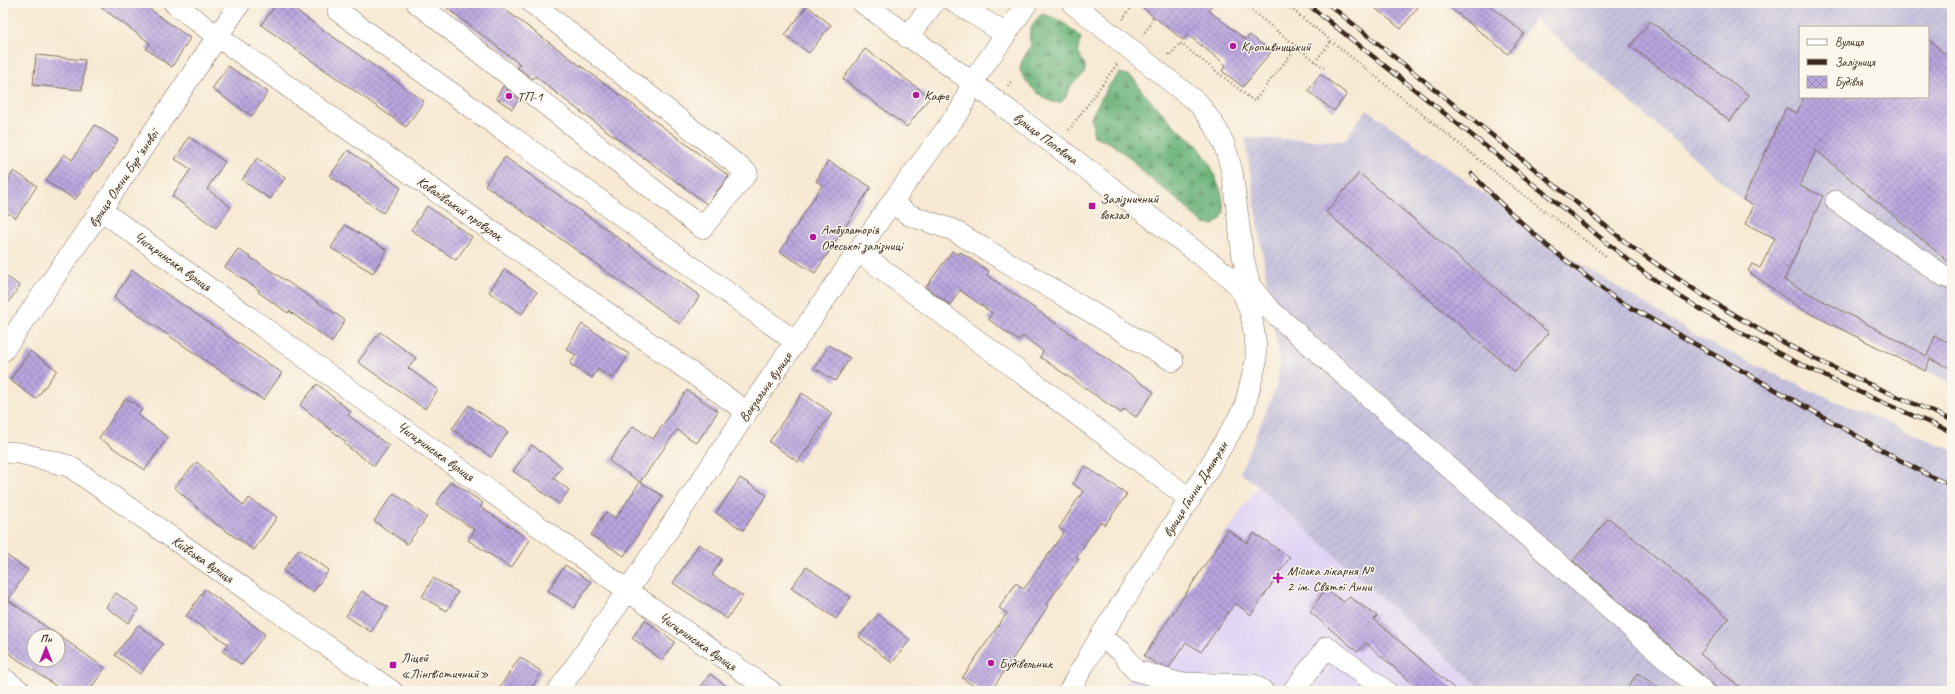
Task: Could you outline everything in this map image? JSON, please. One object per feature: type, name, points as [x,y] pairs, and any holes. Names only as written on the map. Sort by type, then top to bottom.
[{"type":"street","name":"Ковалівський провулок","points":[[174,3],[218,37],[747,412]]},
{"type":"street","name":"вулиця Олени Бурʼянової","points":[[3,351],[101,210],[240,3]]},
{"type":"street","points":[[417,3],[702,228],[747,173],[532,3]]},
{"type":"street","name":"вулиця Поповича","points":[[863,3],[1227,274]]},
{"type":"street","points":[[907,37],[934,3]]},
{"type":"street","points":[[956,3],[1006,34]]},
{"type":"street","name":"Вокзальна вулиця","points":[[558,691],[628,590],[747,412],[859,252],[892,202],[961,109],[972,83],[1027,3]]},
{"type":"street","points":[[1072,3],[1198,104],[1216,128],[1224,144],[1232,171],[1243,257],[1250,286],[1251,314]]},
{"type":"street","points":[[338,11],[796,342]]},
{"type":"street","points":[[1836,201],[1944,276],[1952,279]]},
{"type":"street","points":[[892,202],[909,215],[953,230],[1173,361]]},
{"type":"street","name":"Чигиринська вулиця","points":[[101,210],[628,590],[771,691]]},
{"type":"street","points":[[859,252],[1190,499]]},
{"type":"street","name":"вулиця Ганни Дмитрян","points":[[1069,691],[1100,636],[1190,499],[1237,423],[1247,398],[1256,362],[1256,346],[1251,314],[1240,288],[1227,274]]},
{"type":"street","points":[[1250,286],[1268,308],[1703,691]]},
{"type":"street","name":"Київська вулиця","points":[[3,452],[20,453],[69,466],[392,691]]},
{"type":"street","points":[[1100,636],[1121,651],[1135,670],[1176,687],[1254,684],[1263,691]]},
{"type":"street","points":[[1293,691],[1327,647],[1386,691]]},
{"type":"street","points":[[3,678],[20,691]]},
{"type":"path","points":[[1128,22],[1123,18],[1133,6],[1129,3]]},
{"type":"path","points":[[1242,3],[1324,68]]},
{"type":"path","points":[[1284,3],[1514,188],[1606,256]]},
{"type":"path","points":[[1143,34],[1151,24],[1153,16]]},
{"type":"path","points":[[1138,30],[1148,38]]},
{"type":"path","points":[[1315,62],[1331,41]]},
{"type":"path","points":[[1165,51],[1170,56],[1180,43],[1254,101],[1297,46]]},
{"type":"path","points":[[1006,88],[1012,80]]},
{"type":"path","points":[[1069,130],[1100,87]]},
{"type":"shaded area","points":[[1444,3],[1952,3],[1952,383],[1857,338],[1801,309],[1756,277],[1775,239],[1745,224],[1754,205],[1743,200],[1535,19],[1508,54]]},
{"type":"shaded area","points":[[1367,109],[1573,259],[1701,339],[1802,387],[1952,450],[1952,691],[1484,691],[1258,486],[1240,472],[1277,385],[1280,367],[1245,138],[1344,141]]},
{"type":"shaded area","name":"Міська лікарня № 2 ім. Святої Анни","points":[[1258,486],[1484,691],[1121,691]]},
{"type":"green space","points":[[1041,14],[1053,17],[1063,23],[1081,38],[1078,53],[1085,67],[1084,73],[1072,84],[1063,100],[1056,103],[1036,92],[1021,73],[1020,68],[1023,59],[1031,46],[1031,28]]},
{"type":"green space","points":[[1120,73],[1135,80],[1141,90],[1173,124],[1198,146],[1209,162],[1222,194],[1224,211],[1221,219],[1214,225],[1204,224],[1184,205],[1146,175],[1129,157],[1110,143],[1094,136],[1091,117],[1108,86]]},
{"type":"building","points":[[95,3],[141,3],[190,38],[172,67],[146,49],[150,43]]},
{"type":"building","points":[[277,3],[285,3],[424,101],[406,127],[261,25]]},
{"type":"building","points":[[440,3],[496,3],[729,176],[707,204],[573,106],[535,76],[533,79],[517,67],[520,64]]},
{"type":"building","name":"Кропивницький","points":[[1137,3],[1214,3],[1208,10],[1246,40],[1250,35],[1271,52],[1243,87],[1222,71],[1226,65],[1188,35],[1183,40]]},
{"type":"building","points":[[1369,3],[1421,3],[1401,29]]},
{"type":"building","points":[[1444,3],[1487,3],[1524,33],[1508,54]]},
{"type":"building","points":[[807,6],[831,25],[809,53],[785,35]]},
{"type":"building","points":[[1650,21],[1749,95],[1730,121],[1630,46]]},
{"type":"building","points":[[1929,40],[1952,60],[1952,265],[1816,150],[1800,186],[1823,196],[1784,280],[1927,356],[1935,336],[1952,344],[1952,369],[1930,359],[1925,371],[1801,309],[1748,271],[1752,264],[1760,268],[1775,238],[1745,224],[1754,205],[1743,200],[1786,108],[1797,113],[1804,98],[1929,98]]},
{"type":"building","points":[[865,49],[930,97],[907,127],[843,79]]},
{"type":"building","points":[[36,55],[85,60],[82,90],[33,85]]},
{"type":"building","points":[[228,66],[268,92],[252,116],[212,89]]},
{"type":"building","points":[[1320,74],[1347,94],[1334,111],[1308,91]]},
{"type":"building","name":"ТП-1","points":[[503,86],[519,99],[512,109],[496,98]]},
{"type":"building","points":[[95,125],[118,140],[98,171],[96,170],[75,200],[46,181],[64,154],[72,160]]},
{"type":"building","points":[[189,137],[225,162],[207,189],[231,207],[216,228],[172,196],[191,169],[175,159]]},
{"type":"building","points":[[348,150],[401,188],[383,213],[330,176]]},
{"type":"building","points":[[505,157],[700,296],[680,324],[485,185]]},
{"type":"building","points":[[257,158],[285,178],[270,199],[242,180]]},
{"type":"building","points":[[828,161],[871,187],[815,273],[780,252],[822,185],[816,181]]},
{"type":"building","points":[[14,171],[37,186],[16,218],[3,210],[3,187]]},
{"type":"building","points":[[1359,173],[1549,333],[1515,372],[1326,212]]},
{"type":"building","points":[[427,206],[472,237],[456,260],[411,230]]},
{"type":"building","points":[[345,225],[387,250],[373,273],[331,248]]},
{"type":"building","points":[[238,249],[345,320],[332,342],[289,311],[288,313],[258,292],[259,290],[225,267]]},
{"type":"building","points":[[952,251],[958,255],[960,252],[989,271],[987,275],[1154,392],[1136,417],[1124,409],[1121,413],[1040,357],[1043,351],[1023,336],[1019,341],[988,319],[992,313],[960,290],[950,305],[926,287]]},
{"type":"building","points":[[505,269],[537,292],[522,314],[489,292]]},
{"type":"building","points":[[132,270],[282,373],[263,400],[114,298]]},
{"type":"building","points":[[3,274],[20,286],[3,310]]},
{"type":"building","points":[[582,324],[629,354],[613,379],[598,369],[592,378],[570,364],[576,355],[566,349]]},
{"type":"building","points":[[380,332],[416,358],[408,368],[438,390],[425,409],[358,362]]},
{"type":"building","points":[[829,345],[850,358],[835,381],[814,368]]},
{"type":"building","points":[[30,351],[57,370],[36,399],[10,380]]},
{"type":"building","points":[[317,384],[351,412],[348,415],[389,446],[374,466],[344,444],[346,442],[300,405]]},
{"type":"building","points":[[687,390],[718,411],[697,443],[677,430],[640,482],[609,461],[633,426],[653,439]]},
{"type":"building","points":[[802,393],[832,413],[798,462],[769,442]]},
{"type":"building","points":[[126,398],[142,409],[138,415],[168,437],[145,470],[99,438]]},
{"type":"building","points":[[469,405],[508,432],[491,457],[452,429]]},
{"type":"building","points":[[532,445],[562,467],[553,478],[569,490],[559,504],[513,471]]},
{"type":"building","points":[[197,462],[244,506],[249,498],[277,517],[254,550],[213,522],[174,487]]},
{"type":"building","points":[[1085,466],[1127,494],[1105,525],[1100,522],[1076,557],[1079,559],[1046,605],[1048,606],[991,691],[981,691],[962,678],[1007,613],[999,608],[1016,583],[1024,589],[1064,532],[1059,528],[1083,491],[1073,484]]},
{"type":"building","points":[[740,478],[767,495],[743,530],[716,513]]},
{"type":"building","points":[[451,481],[483,503],[480,507],[530,540],[511,568],[468,540],[475,530],[436,504]]},
{"type":"building","points":[[640,482],[663,496],[624,556],[591,535],[606,512],[616,518]]},
{"type":"building","points":[[394,493],[427,517],[407,544],[374,521]]},
{"type":"building","points":[[1609,518],[1729,618],[1700,654],[1745,691],[1720,691],[1573,561]]},
{"type":"building","points":[[1228,530],[1247,543],[1254,533],[1290,557],[1251,615],[1235,603],[1201,652],[1186,642],[1169,668],[1157,664],[1144,656]]},
{"type":"building","points":[[699,544],[722,559],[712,575],[743,596],[727,619],[673,583]]},
{"type":"building","points":[[299,549],[329,570],[313,592],[283,571]]},
{"type":"building","points":[[3,553],[28,570],[8,600],[48,628],[26,628],[26,665],[3,649]]},
{"type":"building","points":[[565,565],[591,582],[574,608],[548,591]]},
{"type":"building","points":[[806,567],[851,597],[836,619],[791,588]]},
{"type":"building","points":[[433,578],[458,592],[447,611],[422,597]]},
{"type":"building","points":[[205,589],[265,634],[242,665],[222,651],[228,644],[186,616]]},
{"type":"building","points":[[1325,589],[1344,602],[1350,597],[1377,616],[1374,619],[1457,691],[1421,691],[1366,643],[1358,652],[1310,612]]},
{"type":"building","points":[[362,591],[388,607],[371,632],[346,616]]},
{"type":"building","points":[[116,593],[139,609],[128,623],[106,607]]},
{"type":"building","points":[[878,614],[910,640],[892,663],[859,637]]},
{"type":"building","points":[[645,620],[675,642],[662,660],[632,638]]},
{"type":"building","points":[[138,625],[163,644],[140,674],[115,655]]},
{"type":"building","points":[[66,641],[105,668],[89,691],[63,691],[30,668],[66,668]]},
{"type":"building","points":[[520,657],[542,672],[529,691],[497,691]]},
{"type":"building","points":[[1637,673],[1664,691],[1626,691]]},
{"type":"building","points":[[710,674],[733,691],[698,691]]},
{"type":"railway","points":[[1306,3],[1646,274],[1719,321],[1757,342],[1833,380],[1952,432]]},
{"type":"railway","points":[[1327,3],[1633,248],[1684,283],[1736,316],[1815,359],[1952,420]]},
{"type":"railway","points":[[1472,174],[1498,201],[1545,244],[1614,298],[1894,457],[1936,479],[1952,485]]},
{"type":"place","name":"Кропивницький","points":[[1233,46]]},
{"type":"place","name":"Кафе","points":[[916,95]]},
{"type":"place","name":"ТП-1","points":[[509,96]]},
{"type":"place","name":"Залізничний вокзал","points":[[1092,206]]},
{"type":"place","name":"Амбулаторія Одеської залізниці","points":[[813,237]]},
{"type":"place","name":"Міська лікарня № 2 ім. Святої Анни","points":[[1278,578]]},
{"type":"place","name":"Будівельник","points":[[991,663]]},
{"type":"place","name":"Ліцей «Лінгвістичний»","points":[[393,665]]}]
